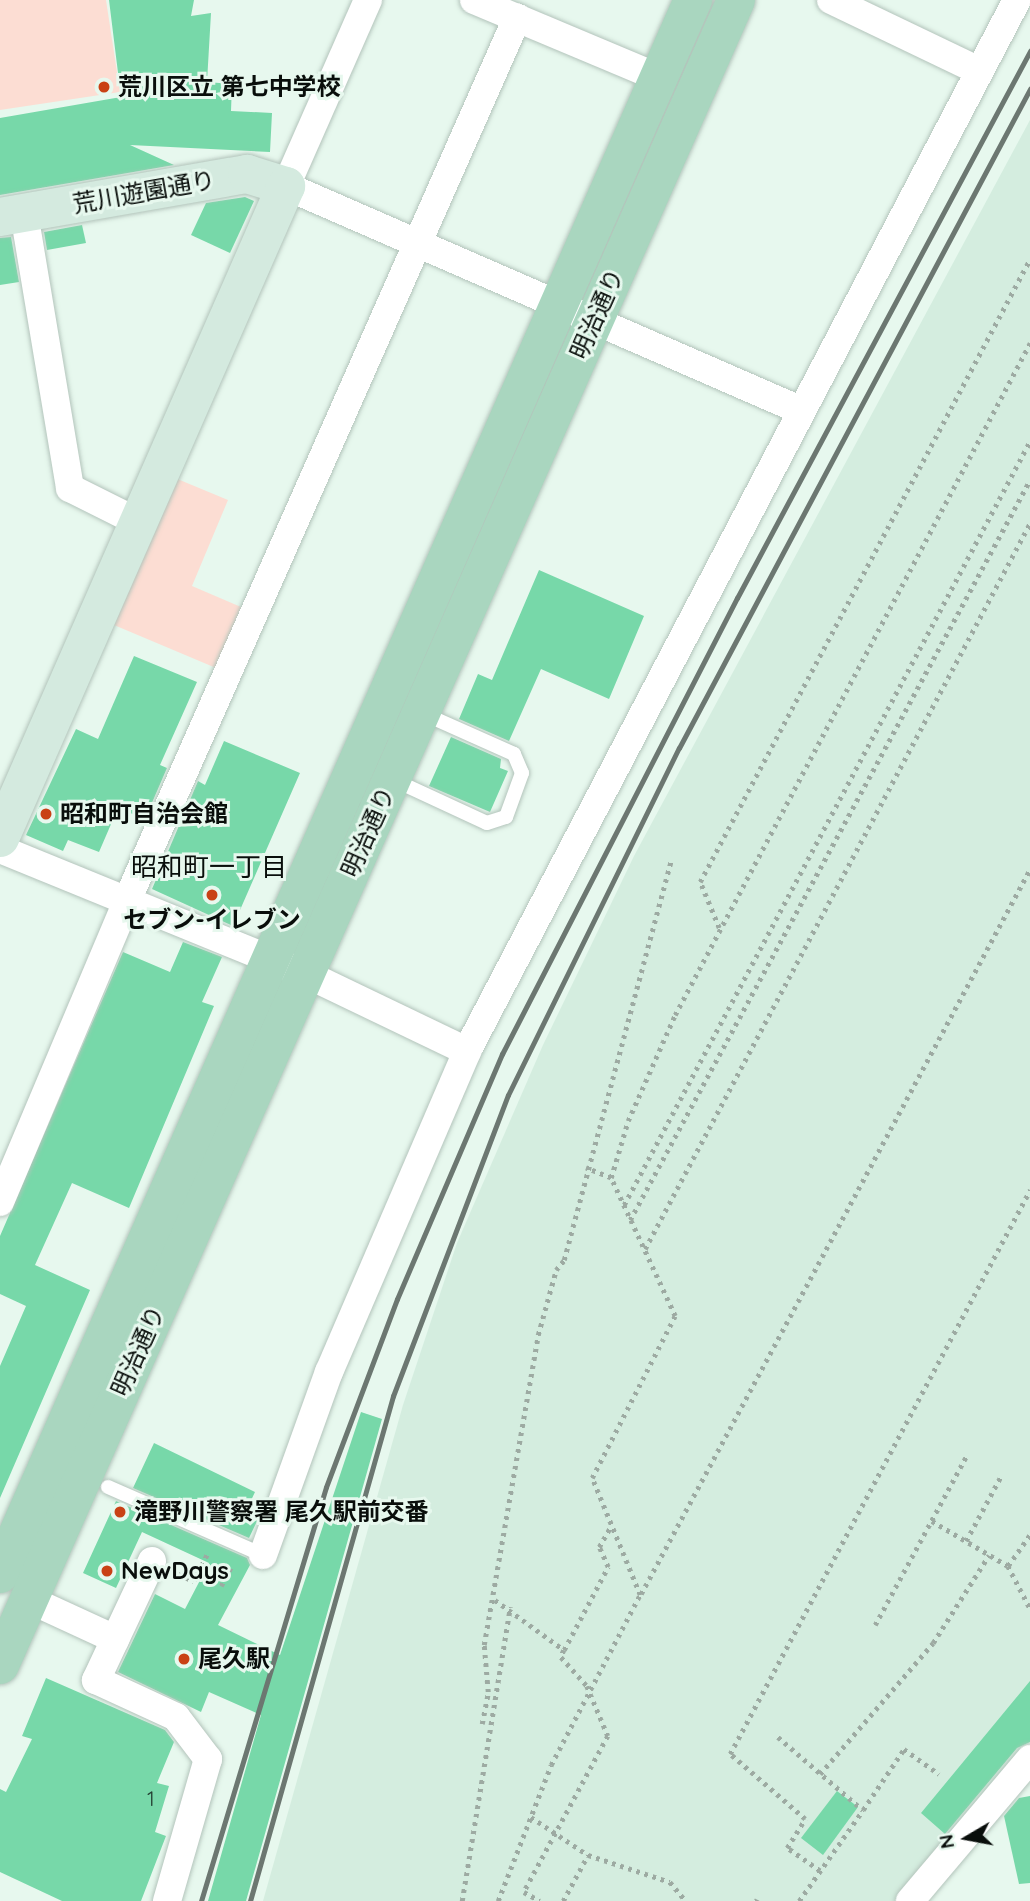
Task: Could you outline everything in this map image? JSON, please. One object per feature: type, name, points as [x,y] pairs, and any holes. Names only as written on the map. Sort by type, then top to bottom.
[{"type":"main road","name":"明治通り","points":[[288,966],[392,779],[421,713],[578,314],[660,78],[693,0]]},
{"type":"main road","name":"明治通り","points":[[0,1665],[9,1588],[578,314],[736,0]]},
{"type":"street","points":[[0,838],[368,0]]},
{"type":"street","points":[[474,0],[660,78]]},
{"type":"street","points":[[831,0],[979,71]]},
{"type":"street","points":[[263,1555],[334,1360],[467,1051],[800,410],[1017,0]]},
{"type":"street","points":[[0,1202],[125,903],[517,18]]},
{"type":"street","name":"荒川遊園通り","points":[[12,215],[247,174],[286,186]]},
{"type":"street","points":[[286,186],[800,410]]},
{"type":"street","points":[[12,215],[70,488],[138,522]]},
{"type":"street","points":[[0,849],[125,903],[288,966],[467,1051]]},
{"type":"street","points":[[152,1561],[96,1681],[176,1717],[208,1759],[167,1901]]},
{"type":"street","points":[[9,1588],[115,1639]]},
{"type":"street","points":[[910,1901],[1030,1759]]},
{"type":"lane","points":[[392,779],[487,823],[506,817],[522,773],[514,754],[421,713]]},
{"type":"lane","points":[[108,1486],[263,1555]]},
{"type":"path","points":[[720,929],[700,882],[1030,259]]},
{"type":"path","points":[[611,1178],[647,1076],[720,929],[1030,343]]},
{"type":"path","points":[[624,1205],[1030,441]]},
{"type":"path","points":[[631,1220],[1030,480]]},
{"type":"path","points":[[644,1250],[731,1081],[1030,523]]},
{"type":"path","points":[[482,1724],[488,1692],[484,1645],[495,1600],[537,1335],[555,1270],[564,1260],[586,1168],[671,862]]},
{"type":"path","points":[[498,1901],[531,1816],[589,1689],[1030,869]]},
{"type":"path","points":[[586,1168],[611,1178],[675,1316],[592,1478],[640,1595]]},
{"type":"path","points":[[820,1871],[787,1848],[806,1819],[730,1754],[1030,1190]]},
{"type":"path","points":[[875,1625],[966,1457]]},
{"type":"path","points":[[966,1541],[1001,1476]]},
{"type":"path","points":[[932,1521],[1008,1566],[1030,1608]]},
{"type":"path","points":[[540,1901],[524,1892],[608,1736],[589,1689],[561,1657],[608,1567],[599,1546],[611,1525]]},
{"type":"path","points":[[1008,1566],[1030,1534]]},
{"type":"path","points":[[152,1561],[194,1581],[217,1535]]},
{"type":"path","points":[[820,1774],[933,1643],[989,1555]]},
{"type":"path","points":[[495,1600],[510,1607],[564,1650]]},
{"type":"path","points":[[462,1901],[510,1607]]},
{"type":"path","points":[[488,1692],[499,1681]]},
{"type":"path","points":[[778,1737],[863,1810]]},
{"type":"path","points":[[799,1901],[904,1749],[939,1774]]},
{"type":"path","points":[[531,1816],[588,1855],[670,1882],[686,1901]]},
{"type":"path","points":[[563,1901],[588,1855]]},
{"type":"shaded area","points":[[0,0],[106,0],[120,92],[0,110]]},
{"type":"shaded area","points":[[1030,120],[1030,1742],[897,1901],[263,1901],[403,1405],[457,1243],[543,1045],[634,856]]},
{"type":"shaded area","points":[[175,478],[228,500],[192,586],[241,607],[216,668],[114,625]]},
{"type":"building","name":"荒川区立 第七中学校","points":[[109,0],[194,0],[191,16],[211,13],[207,82],[232,84],[231,111],[272,113],[270,152],[130,145],[174,165],[0,195],[0,118],[121,97]]},
{"type":"building","points":[[245,197],[254,201],[230,253],[191,235],[206,203]]},
{"type":"building","points":[[82,225],[86,243],[47,250],[44,232]]},
{"type":"building","points":[[11,237],[19,282],[0,285],[0,238]]},
{"type":"building","points":[[539,570],[644,616],[609,699],[541,669],[509,741],[459,719],[478,674],[492,680]]},
{"type":"building","points":[[134,656],[197,682],[160,765],[167,768],[145,819],[118,808],[99,852],[68,840],[63,851],[26,835],[76,729],[98,739]]},
{"type":"building","points":[[451,737],[501,759],[500,768],[508,771],[490,812],[429,786]]},
{"type":"building","points":[[224,741],[300,773],[233,926],[152,889],[198,781],[205,785]]},
{"type":"building","points":[[183,942],[222,957],[202,1002],[214,1006],[129,1208],[72,1183],[35,1265],[90,1290],[0,1498],[0,1366],[26,1306],[0,1294],[0,1236],[123,952],[170,972]]},
{"type":"building","points":[[361,1412],[382,1419],[246,1901],[208,1901],[261,1715],[209,1692],[201,1712],[118,1672],[155,1594],[185,1609],[209,1563],[142,1532],[116,1588],[83,1573],[116,1501],[247,1558],[250,1565],[218,1625],[280,1655]]},
{"type":"building","points":[[154,1443],[255,1492],[246,1511],[259,1517],[249,1538],[133,1488]]},
{"type":"building","points":[[46,1678],[165,1730],[174,1742],[157,1783],[169,1786],[155,1832],[166,1836],[141,1901],[62,1901],[0,1872],[0,1789],[6,1792],[32,1739],[22,1736]]},
{"type":"building","points":[[1030,1681],[1030,1742],[1017,1748],[945,1834],[921,1813]]},
{"type":"building","points":[[837,1791],[858,1807],[823,1855],[801,1838]]},
{"type":"building","points":[[1030,1796],[1030,1883],[1019,1884],[1004,1816],[1019,1798]]},
{"type":"railway","points":[[201,1901],[326,1487],[397,1299],[502,1054],[737,598],[1030,51]]},
{"type":"railway","points":[[250,1901],[393,1396],[508,1095],[679,748],[1030,89]]},
{"type":"place","name":"荒川区立 第七中学校","points":[[104,87]]},
{"type":"place","name":"昭和町自治会館","points":[[46,814]]},
{"type":"place","name":"セブン-イレブン","points":[[212,895]]},
{"type":"place","name":"滝野川警察署 尾久駅前交番","points":[[120,1512]]},
{"type":"place","name":"NewDays","points":[[107,1571]]},
{"type":"place","name":"尾久駅","points":[[184,1659]]},
{"type":"district","name":"昭和町一丁目","points":[[209,867]]}]
